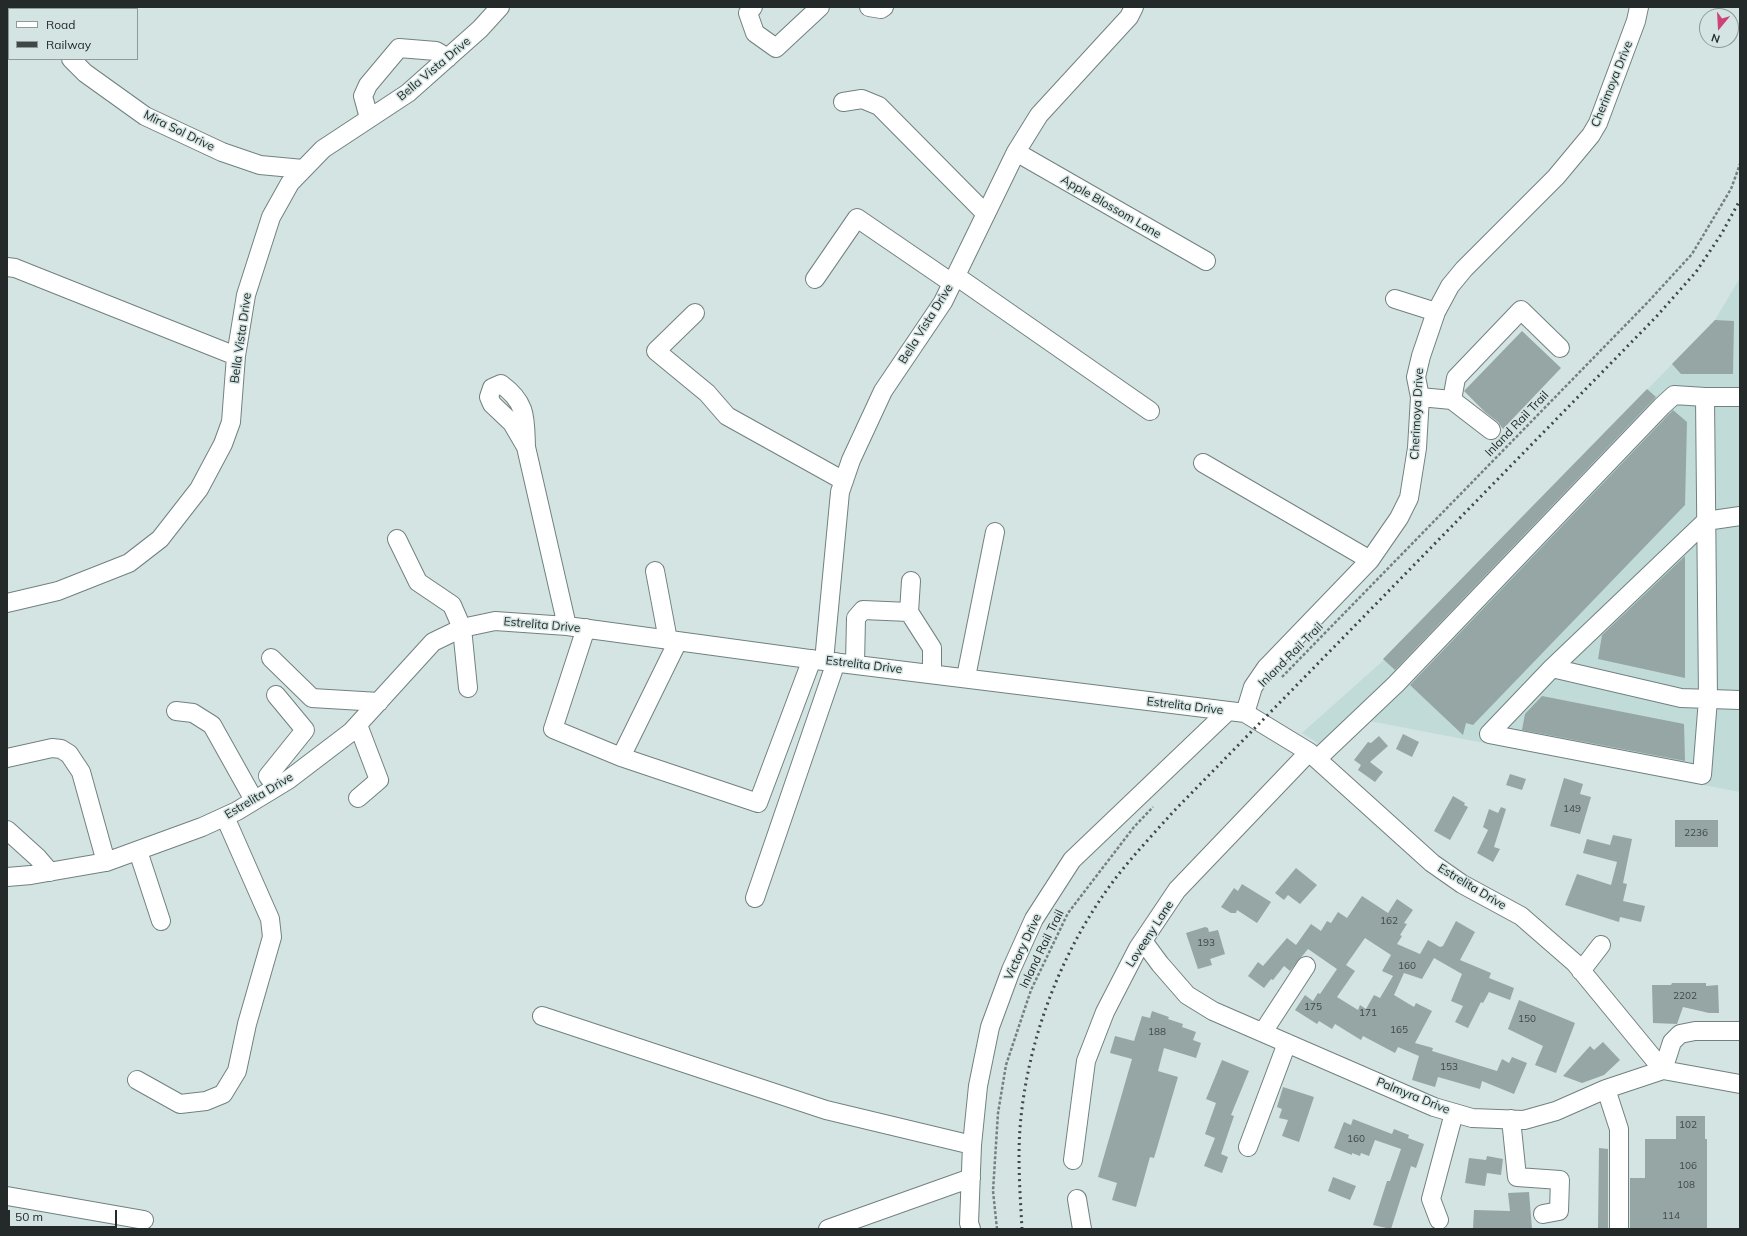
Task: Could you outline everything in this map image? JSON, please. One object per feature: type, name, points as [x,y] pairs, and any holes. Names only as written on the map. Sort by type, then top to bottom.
[{"type":"street","name":"Bella Vista Drive","points":[[7,603],[58,591],[129,563],[160,539],[199,489],[224,444],[231,422],[236,356],[246,295],[271,217],[290,183],[323,149],[408,93],[448,58],[500,7]]},
{"type":"street","points":[[753,7],[748,13],[755,33],[776,48],[820,7]]},
{"type":"street","points":[[869,7],[881,9],[884,7]]},
{"type":"street","points":[[1118,29],[1119,7]]},
{"type":"street","name":"Bella Vista Drive","points":[[824,661],[840,492],[850,460],[883,391],[943,302],[1016,152],[1040,115],[1129,17],[1134,7]]},
{"type":"street","name":"Cherimoya Drive","points":[[1245,713],[1253,687],[1266,668],[1370,560],[1391,532],[1409,498],[1418,448],[1420,397],[1416,377],[1421,356],[1436,312],[1450,286],[1464,268],[1556,177],[1591,135],[1598,123],[1636,21],[1639,7]]},
{"type":"street","points":[[369,118],[363,96],[368,85],[400,48],[436,51],[448,58]]},
{"type":"street","name":"Mira Sol Drive","points":[[72,60],[85,73],[145,116],[222,152],[260,165],[303,169]]},
{"type":"street","points":[[843,102],[862,99],[879,106],[986,214]]},
{"type":"street","name":"Apple Blossom Lane","points":[[1016,152],[1206,261]]},
{"type":"street","points":[[815,279],[857,218],[954,279],[1150,411]]},
{"type":"street","points":[[7,267],[15,268],[236,356]]},
{"type":"street","points":[[1395,299],[1436,312]]},
{"type":"street","points":[[1452,400],[1456,378],[1521,310],[1560,348]]},
{"type":"street","points":[[695,313],[656,351],[707,393],[727,416],[844,481]]},
{"type":"street","name":"Loveeny Lane","points":[[1073,1160],[1086,1061],[1105,1012],[1143,941],[1177,890],[1313,756],[1396,684],[1674,395],[1740,397]]},
{"type":"street","points":[[1420,397],[1452,400],[1491,430]]},
{"type":"street","points":[[1705,397],[1706,521],[1708,699],[1702,775],[1489,734],[1552,668],[1706,521],[1740,516]]},
{"type":"street","points":[[526,447],[567,626]]},
{"type":"street","points":[[1203,463],[1370,560]]},
{"type":"street","points":[[966,677],[995,532]]},
{"type":"street","points":[[397,538],[418,582],[452,605],[462,628],[468,688]]},
{"type":"street","points":[[621,757],[673,640],[656,571]]},
{"type":"street","points":[[911,581],[909,612],[932,648],[932,673]]},
{"type":"street","points":[[855,664],[856,618],[863,610],[909,612]]},
{"type":"street","name":"Estrelita Drive","points":[[7,877],[50,872],[106,862],[202,828],[225,817],[276,787],[351,732],[433,642],[462,628],[495,621],[586,628],[824,661],[966,677],[1227,712],[1245,713],[1313,756],[1432,863],[1462,884],[1521,916],[1575,963],[1663,1070]]},
{"type":"street","points":[[586,628],[553,730],[621,757],[758,802],[824,661]]},
{"type":"street","points":[[271,658],[312,698],[378,702]]},
{"type":"street","points":[[755,898],[824,661]]},
{"type":"street","points":[[1552,668],[1681,698],[1740,700]]},
{"type":"street","points":[[276,695],[305,730],[268,776],[276,787]]},
{"type":"street","points":[[176,711],[193,713],[212,725],[254,800]]},
{"type":"street","name":"Victory Drive","points":[[971,1229],[969,1223],[972,1145],[978,1086],[990,1027],[1011,970],[1034,920],[1072,860],[1227,712]]},
{"type":"street","points":[[358,725],[379,780],[358,798]]},
{"type":"street","points":[[7,758],[52,748],[61,749],[76,761],[82,772],[106,862]]},
{"type":"street","points":[[137,1080],[180,1104],[206,1101],[223,1094],[236,1071],[247,1024],[272,937],[270,919],[225,817]]},
{"type":"street","points":[[7,830],[38,858],[50,872]]},
{"type":"street","points":[[138,851],[161,921]]},
{"type":"street","name":"Palmyra Drive","points":[[1143,941],[1160,964],[1188,995],[1213,1011],[1434,1107],[1472,1118],[1524,1120],[1556,1111],[1606,1089],[1663,1070],[1740,1084]]},
{"type":"street","points":[[1581,971],[1601,945]]},
{"type":"street","points":[[1263,1032],[1306,966]]},
{"type":"street","points":[[542,1016],[826,1110],[972,1145]]},
{"type":"street","points":[[1663,1070],[1672,1042],[1680,1034],[1695,1031],[1740,1030]]},
{"type":"street","points":[[1248,1147],[1288,1043]]},
{"type":"street","points":[[1606,1089],[1619,1129],[1619,1229]]},
{"type":"street","points":[[1439,1220],[1431,1199],[1454,1113]]},
{"type":"street","points":[[1511,1119],[1516,1177],[1560,1180],[1559,1211],[1543,1214]]},
{"type":"street","points":[[828,1229],[971,1178]]},
{"type":"street","points":[[7,1196],[144,1220]]},
{"type":"street","points":[[1077,1199],[1082,1229]]},
{"type":"path","name":"Inland Rail Trail","points":[[1277,682],[1397,561],[1648,302],[1692,254],[1731,189],[1740,164]]},
{"type":"path","name":"Inland Rail Trail","points":[[997,1229],[993,1191],[998,1113],[1006,1065],[1031,990],[1068,913],[1134,827],[1154,805]]},
{"type":"shaded area","points":[[1740,278],[1740,792],[1359,719],[1327,749],[1302,733],[1385,659],[1715,320]]},
{"type":"building","points":[[1715,320],[1734,321],[1733,374],[1681,374],[1672,364]]},
{"type":"building","points":[[1522,331],[1561,368],[1503,429],[1498,422],[1485,412],[1464,391]]},
{"type":"building","points":[[1647,389],[1656,397],[1395,670],[1383,659]]},
{"type":"building","points":[[1673,410],[1687,422],[1685,505],[1473,725],[1466,723],[1463,735],[1410,685]]},
{"type":"building","points":[[1685,556],[1685,678],[1598,659],[1602,635]]},
{"type":"building","points":[[1542,696],[1684,724],[1685,761],[1522,730],[1525,714]]},
{"type":"building","points":[[1403,734],[1419,742],[1412,757],[1396,749]]},
{"type":"building","points":[[1379,736],[1388,746],[1370,762],[1383,772],[1375,782],[1358,770],[1361,765],[1354,760],[1368,742],[1371,743]]},
{"type":"building","points":[[1510,774],[1526,779],[1522,790],[1506,785]]},
{"type":"building","points":[[1564,778],[1583,784],[1580,794],[1591,797],[1580,834],[1550,826]]},
{"type":"building","points":[[1453,796],[1465,803],[1464,805],[1468,807],[1450,840],[1434,831]]},
{"type":"building","points":[[1501,807],[1506,809],[1494,847],[1500,849],[1493,862],[1477,853],[1488,830],[1483,827],[1489,809],[1498,813]]},
{"type":"building","points":[[1675,820],[1718,820],[1718,847],[1675,847]]},
{"type":"building","points":[[1613,835],[1632,839],[1623,883],[1627,884],[1623,901],[1645,906],[1641,922],[1620,917],[1619,922],[1565,905],[1577,874],[1611,885],[1617,862],[1583,853],[1587,839],[1610,845]]},
{"type":"building","points":[[1296,868],[1317,885],[1300,904],[1288,895],[1284,900],[1275,893]]},
{"type":"building","points":[[1242,884],[1271,902],[1257,923],[1237,910],[1236,913],[1231,913],[1221,907],[1234,888],[1238,891]]},
{"type":"building","points":[[1362,896],[1388,913],[1397,899],[1413,910],[1404,923],[1407,924],[1400,935],[1402,936],[1397,944],[1420,954],[1428,940],[1440,947],[1443,946],[1456,921],[1475,932],[1460,960],[1491,973],[1489,978],[1514,988],[1510,1000],[1489,992],[1483,1003],[1481,1002],[1468,1028],[1455,1022],[1463,1006],[1451,1001],[1462,974],[1434,958],[1422,979],[1404,973],[1394,995],[1414,1007],[1416,1003],[1432,1011],[1415,1043],[1433,1048],[1432,1051],[1497,1071],[1502,1059],[1509,1063],[1512,1057],[1527,1063],[1514,1094],[1482,1081],[1480,1089],[1438,1077],[1435,1087],[1412,1080],[1419,1056],[1398,1047],[1395,1053],[1363,1036],[1361,1040],[1335,1024],[1332,1029],[1319,1021],[1317,1024],[1295,1010],[1305,995],[1313,1001],[1318,993],[1320,994],[1337,969],[1308,949],[1290,971],[1284,966],[1273,980],[1271,979],[1264,988],[1248,976],[1258,962],[1263,966],[1287,938],[1296,945],[1311,924],[1321,931],[1327,921],[1331,923],[1338,912],[1347,918]],"holes":[[[1365,938],[1391,955],[1382,971],[1393,976],[1380,998],[1374,995],[1366,1009],[1360,1005],[1358,1010],[1337,997],[1355,971],[1346,965]]]},
{"type":"building","points":[[1205,927],[1208,928],[1209,932],[1218,930],[1225,954],[1210,959],[1212,965],[1198,969],[1186,933]]},
{"type":"building","points":[[1672,983],[1706,983],[1706,986],[1718,985],[1719,1013],[1709,1013],[1683,1007],[1677,1024],[1653,1023],[1652,985],[1671,985]]},
{"type":"building","points":[[1519,1000],[1575,1023],[1556,1073],[1535,1065],[1543,1046],[1508,1029]]},
{"type":"building","points":[[1152,1011],[1169,1017],[1168,1019],[1183,1024],[1182,1027],[1196,1032],[1193,1040],[1201,1043],[1196,1058],[1164,1048],[1158,1071],[1178,1077],[1154,1158],[1150,1157],[1136,1207],[1112,1200],[1117,1183],[1098,1177],[1132,1059],[1110,1053],[1115,1036],[1134,1041],[1142,1016],[1150,1018]]},
{"type":"building","points":[[1603,1042],[1620,1060],[1604,1075],[1582,1083],[1563,1076],[1590,1046],[1594,1050]]},
{"type":"building","points":[[1222,1060],[1249,1071],[1231,1115],[1234,1116],[1221,1154],[1228,1157],[1222,1173],[1204,1166],[1215,1138],[1205,1134],[1216,1103],[1206,1099]]},
{"type":"building","points":[[1283,1087],[1314,1097],[1299,1142],[1282,1136],[1288,1120],[1279,1118],[1282,1109],[1277,1107]]},
{"type":"building","points":[[1676,1116],[1705,1116],[1705,1139],[1707,1139],[1707,1229],[1630,1229],[1630,1178],[1645,1178],[1645,1139],[1676,1139]]},
{"type":"building","points":[[1353,1119],[1392,1134],[1394,1129],[1409,1135],[1408,1138],[1424,1144],[1416,1168],[1411,1166],[1391,1229],[1373,1225],[1387,1181],[1390,1181],[1401,1149],[1375,1140],[1369,1156],[1361,1153],[1360,1156],[1352,1153],[1352,1155],[1334,1148],[1344,1122],[1351,1125]]},
{"type":"building","points":[[1599,1148],[1608,1149],[1608,1229],[1598,1229]]},
{"type":"building","points":[[1487,1156],[1503,1159],[1501,1175],[1487,1173],[1485,1186],[1465,1183],[1469,1158],[1486,1160]]},
{"type":"building","points":[[1333,1177],[1356,1186],[1350,1200],[1328,1191]]},
{"type":"building","points":[[1529,1192],[1532,1229],[1473,1229],[1474,1210],[1510,1211],[1508,1193]]},
{"type":"railway","points":[[1022,1229],[1019,1173],[1021,1117],[1025,1088],[1038,1032],[1047,1004],[1071,950],[1108,888],[1135,854],[1173,812],[1656,317],[1696,272],[1722,233],[1740,200]]}]
